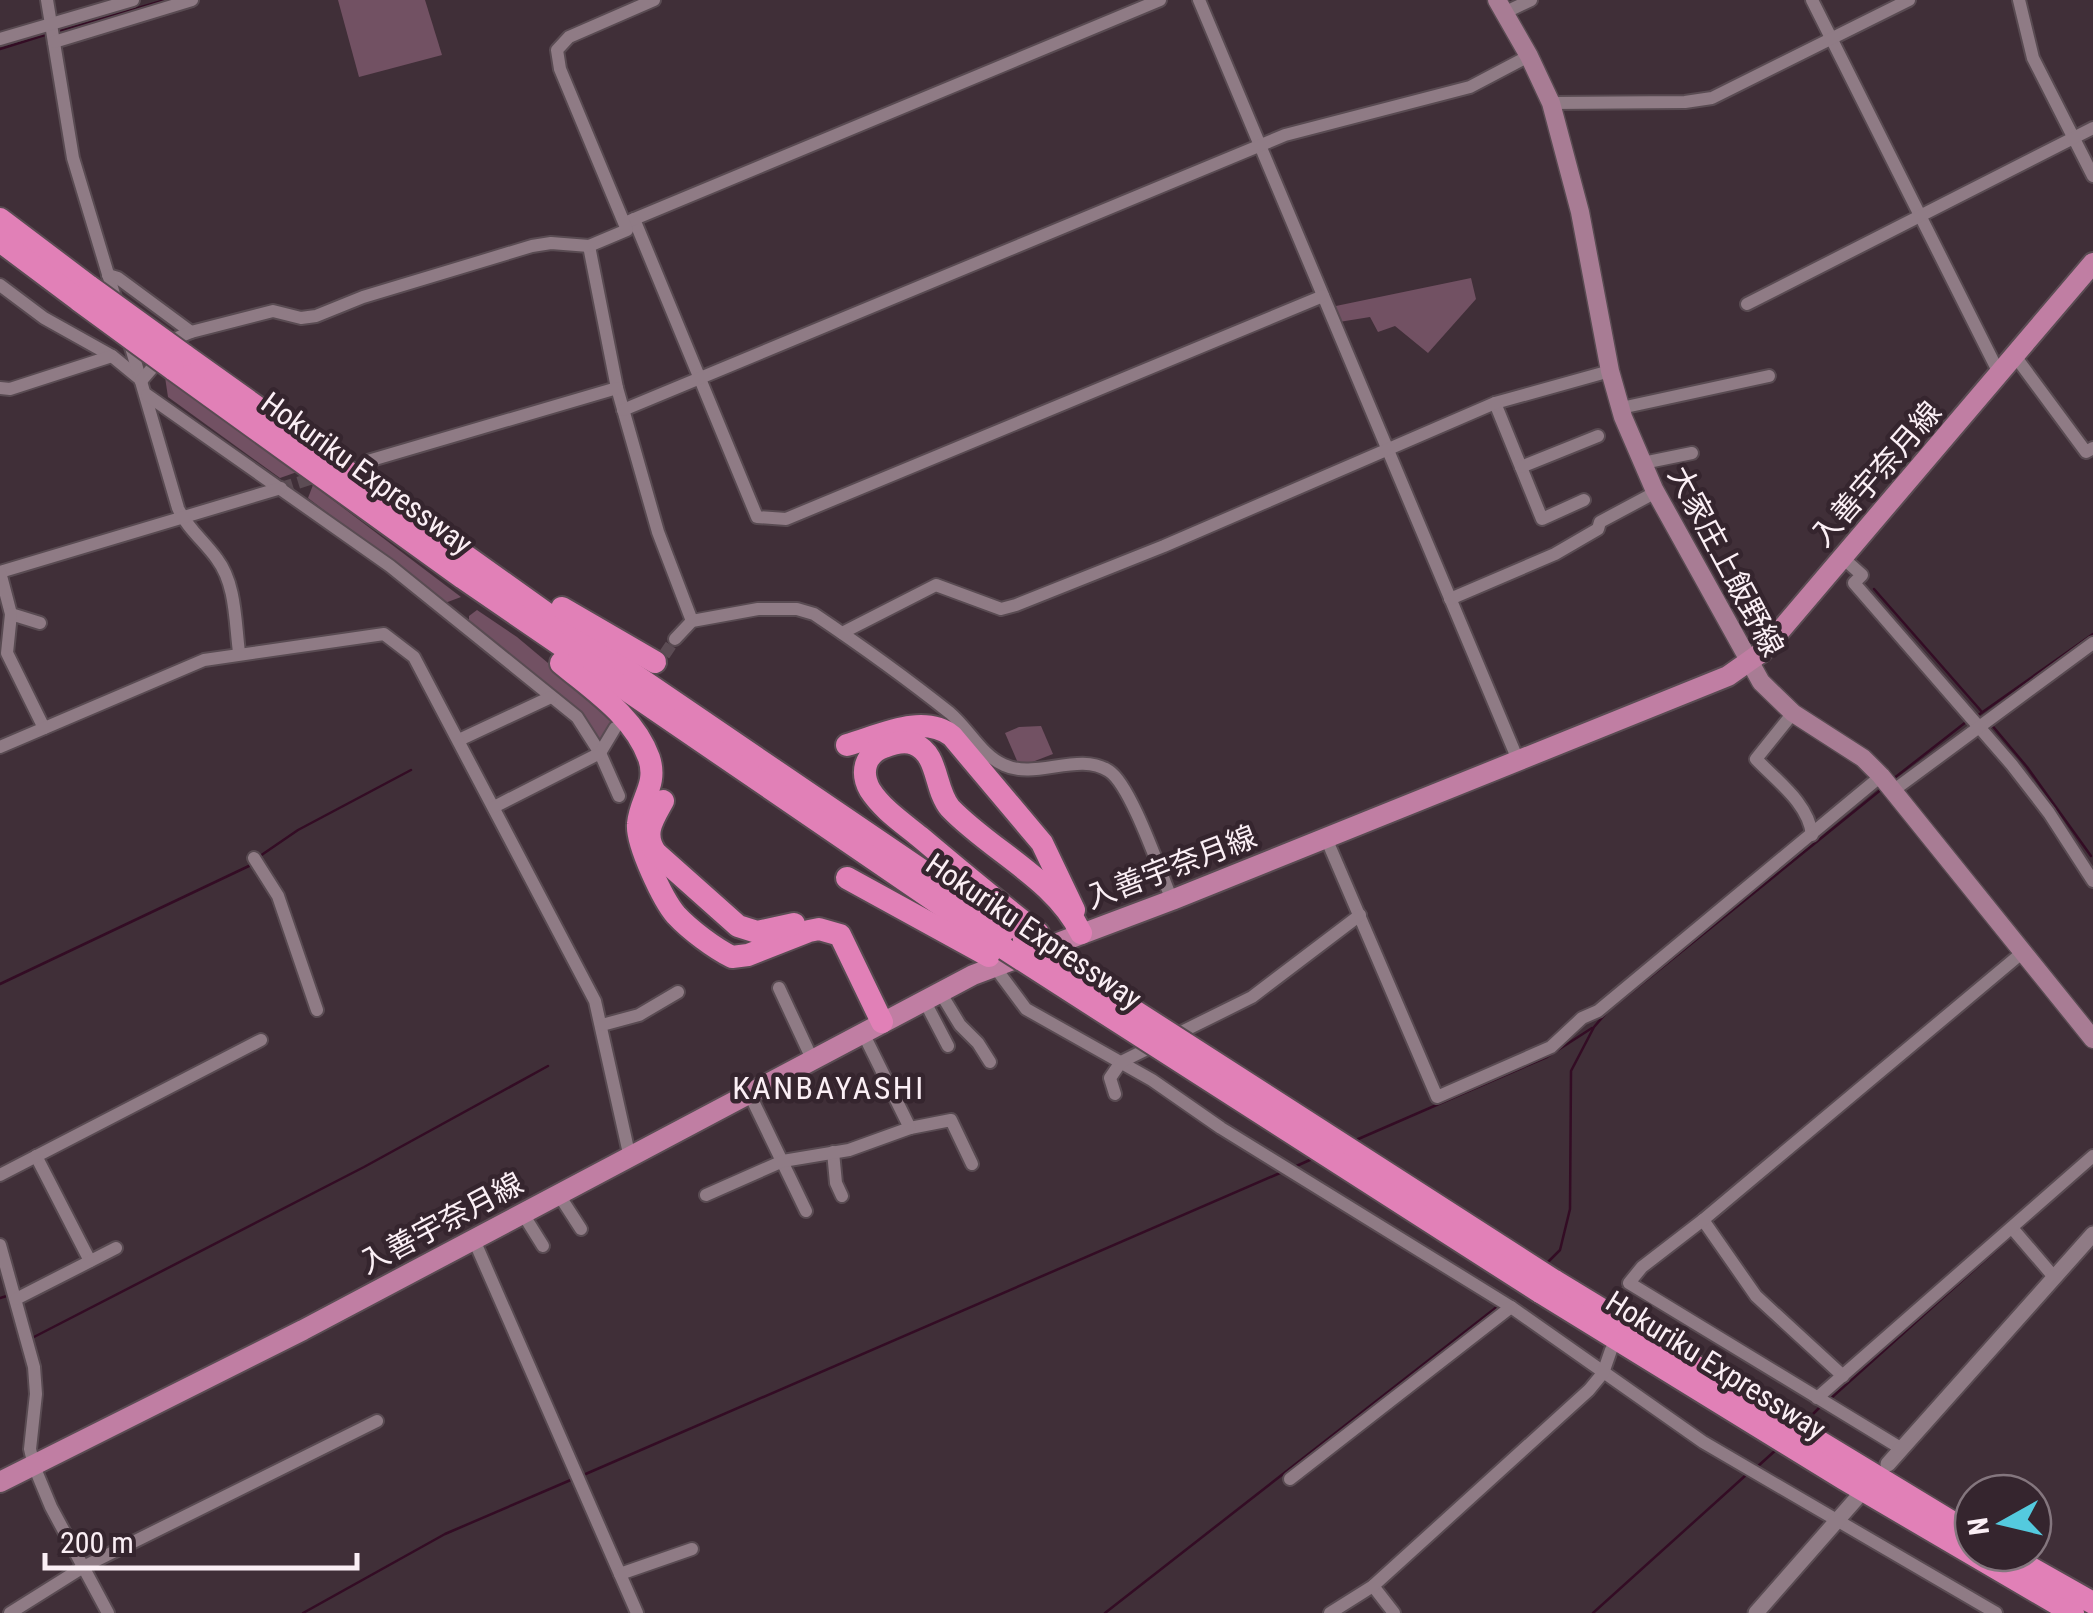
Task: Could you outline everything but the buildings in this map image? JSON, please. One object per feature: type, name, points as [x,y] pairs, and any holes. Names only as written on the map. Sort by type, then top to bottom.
[{"type":"highway","name":"Hokuriku Expressway","points":[[0,218],[93,287],[178,362],[374,516],[721,757],[1010,949],[1546,1286],[1700,1392],[2073,1613]]},
{"type":"highway","name":"Hokuriku Expressway","points":[[0,241],[93,287]]},
{"type":"highway","name":"Hokuriku Expressway","points":[[178,362],[363,471],[592,646],[1010,949]]},
{"type":"highway","points":[[363,471],[581,620],[655,662]]},
{"type":"highway","points":[[374,516],[526,633],[632,726],[648,756],[653,778],[639,816],[638,836],[680,919],[732,956],[748,956],[819,929],[840,935],[873,1028]]},
{"type":"highway","points":[[851,738],[930,724],[952,736],[1042,843],[1082,933]]},
{"type":"highway","points":[[1010,949],[990,897],[875,796],[866,779],[866,760],[872,754],[903,742],[922,748],[929,756],[942,798],[1066,907],[1082,933]]},
{"type":"highway","points":[[664,812],[648,836],[656,853],[738,926],[766,931],[819,920],[839,926],[853,943],[873,1028]]},
{"type":"highway","points":[[847,878],[1010,949],[1187,1057]]},
{"type":"highway","name":"Hokuriku Expressway","points":[[1546,1286],[1953,1523]]},
{"type":"highway","points":[[2039,1573],[2093,1604]]},
{"type":"main road","name":"大家庄上飯野線","points":[[1502,6],[1550,103],[1580,212],[1610,371],[1621,408],[1656,492],[1749,664],[1761,682],[1794,713],[1852,750],[1887,783],[2093,1040]]},
{"type":"main road","name":"入善宇奈月線","points":[[0,1482],[630,1158],[932,996],[1010,949],[1082,933],[1172,900],[1728,676],[1749,664],[2093,264]]},
{"type":"street","points":[[47,0],[93,287],[144,388],[182,518],[220,562],[229,582],[239,652]]},
{"type":"street","points":[[0,40],[133,0]]},
{"type":"street","points":[[54,42],[192,0]]},
{"type":"street","points":[[654,0],[569,37],[557,50],[560,70],[757,517],[786,519],[1322,296]]},
{"type":"street","points":[[629,221],[1160,0]]},
{"type":"street","points":[[1198,0],[1518,760]]},
{"type":"street","points":[[1502,6],[1531,0]]},
{"type":"street","points":[[1812,0],[2000,376]]},
{"type":"street","points":[[1550,103],[1685,102],[1712,98],[1909,0]]},
{"type":"street","points":[[2018,0],[2033,58],[2093,176]]},
{"type":"street","points":[[623,410],[1284,134],[1470,87],[1529,56]]},
{"type":"street","points":[[1746,304],[2093,128]]},
{"type":"street","points":[[144,388],[179,337],[191,332],[273,310],[301,318],[316,316],[363,297],[532,246],[589,246],[627,230],[629,221]]},
{"type":"street","points":[[589,246],[616,388],[654,518],[692,621]]},
{"type":"street","points":[[93,287],[118,278],[191,332]]},
{"type":"street","points":[[0,285],[44,318],[112,356],[144,388],[432,599],[578,718],[600,753],[619,796]]},
{"type":"street","points":[[0,388],[10,389],[112,356]]},
{"type":"street","points":[[2015,356],[2086,452],[2093,448]]},
{"type":"street","points":[[842,633],[936,585],[1001,608],[1016,605],[1495,404],[1610,371]]},
{"type":"street","points":[[1621,408],[1769,376]]},
{"type":"street","points":[[363,471],[616,388]]},
{"type":"street","points":[[1495,404],[1542,519],[1584,500]]},
{"type":"street","points":[[1521,467],[1598,436]]},
{"type":"street","points":[[1643,462],[1692,453]]},
{"type":"street","points":[[44,728],[7,653],[12,614],[0,572],[281,488]]},
{"type":"street","points":[[1450,599],[1555,554],[1598,530],[1600,522],[1656,492]]},
{"type":"street","points":[[1843,558],[1862,576],[1854,583],[2012,765],[2089,865],[2093,882]]},
{"type":"street","points":[[675,639],[692,621],[758,610],[797,609],[814,614],[952,715],[992,759],[1004,766],[1021,771],[1077,765],[1108,770],[1123,785],[1172,900]]},
{"type":"street","points":[[12,614],[40,623]]},
{"type":"street","points":[[0,747],[176,670],[239,652],[384,634],[414,657],[595,1001],[630,1158]]},
{"type":"street","points":[[1326,838],[1436,1097],[1550,1047],[1812,835],[1887,783],[1978,728],[2093,643]]},
{"type":"street","points":[[459,740],[552,697]]},
{"type":"street","points":[[1794,713],[1756,759],[1803,808],[1812,835]]},
{"type":"street","points":[[494,807],[600,753],[614,728]]},
{"type":"street","points":[[254,858],[278,896],[317,1010]]},
{"type":"street","points":[[1115,1094],[1110,1078],[1122,1062],[1252,997],[1360,915]]},
{"type":"street","points":[[1010,949],[1026,1008],[1122,1062],[1511,1308],[1703,1442],[1996,1613]]},
{"type":"street","points":[[1902,1449],[1629,1283],[1642,1267],[2023,952]]},
{"type":"street","points":[[779,988],[813,1061]]},
{"type":"street","points":[[602,1025],[639,1015],[678,992]]},
{"type":"street","points":[[932,996],[948,1046]]},
{"type":"street","points":[[932,996],[978,1042],[990,1062]]},
{"type":"street","points":[[873,1028],[910,1128]]},
{"type":"street","points":[[0,1175],[261,1040]]},
{"type":"street","points":[[750,1094],[806,1211]]},
{"type":"street","points":[[706,1196],[783,1161],[834,1152],[910,1128],[951,1120],[972,1164]]},
{"type":"street","points":[[834,1152],[836,1183],[842,1196]]},
{"type":"street","points":[[36,1156],[90,1261]]},
{"type":"street","points":[[1817,1398],[2093,1156]]},
{"type":"street","points":[[559,1194],[581,1229]]},
{"type":"street","points":[[523,1214],[543,1246]]},
{"type":"street","points":[[1703,1220],[1756,1296],[1844,1376]]},
{"type":"street","points":[[2012,1228],[2054,1277]]},
{"type":"street","points":[[1888,1464],[2093,1234]]},
{"type":"street","points":[[474,1240],[637,1613]]},
{"type":"street","points":[[0,1245],[34,1367],[36,1394],[30,1448],[34,1466],[51,1507],[108,1613]]},
{"type":"street","points":[[16,1300],[116,1248]]},
{"type":"street","points":[[1290,1480],[1511,1308]]},
{"type":"street","points":[[1330,1613],[1373,1586],[1589,1390],[1603,1373],[1611,1350]]},
{"type":"street","points":[[10,1613],[85,1566],[376,1421]]},
{"type":"street","points":[[1758,1612],[1856,1500]]},
{"type":"street","points":[[620,1574],[692,1549]]},
{"type":"street","points":[[1373,1586],[1394,1613]]},
{"type":"shaded area","points":[[338,0],[425,0],[442,55],[359,77]]},
{"type":"shaded area","points":[[1471,278],[1476,299],[1428,353],[1395,326],[1378,332],[1370,317],[1339,322],[1331,307]]},
{"type":"shaded area","points":[[165,377],[297,472],[280,478],[168,397]]},
{"type":"shaded area","points":[[313,485],[461,597],[445,603],[308,498]]},
{"type":"shaded area","points":[[477,610],[517,637],[616,720],[603,740],[597,739],[469,623],[469,616]]},
{"type":"shaded area","points":[[1041,726],[1053,754],[1027,764],[1018,763],[1005,733],[1019,727]]},
{"type":"waterway","points":[[56,32],[165,0]]},
{"type":"waterway","points":[[0,49],[48,34]]},
{"type":"waterway","points":[[1874,589],[1982,712]]},
{"type":"waterway","points":[[1977,716],[2093,634]]},
{"type":"waterway","points":[[1893,779],[1966,722]]},
{"type":"waterway","points":[[1990,723],[2091,856]]},
{"type":"waterway","points":[[260,856],[298,830],[411,770]]},
{"type":"waterway","points":[[1545,1265],[1560,1250],[1570,1209],[1571,1071],[1594,1027],[1607,1012],[1883,788]]},
{"type":"waterway","points":[[0,984],[251,865]]},
{"type":"waterway","points":[[1356,1140],[1547,1057],[1592,1028]]},
{"type":"waterway","points":[[32,1338],[364,1167],[548,1066]]},
{"type":"waterway","points":[[1292,1168],[1312,1159]]},
{"type":"waterway","points":[[581,1476],[1280,1173]]},
{"type":"waterway","points":[[2020,1229],[2036,1214]]},
{"type":"waterway","points":[[1830,1399],[2014,1234]]},
{"type":"waterway","points":[[0,1298],[10,1295]]},
{"type":"waterway","points":[[1105,1613],[1498,1306]]},
{"type":"waterway","points":[[1804,1423],[1820,1407]]},
{"type":"waterway","points":[[1757,1467],[1777,1449]]},
{"type":"waterway","points":[[1593,1613],[1746,1475]]},
{"type":"waterway","points":[[303,1613],[445,1534],[573,1479]]},
{"type":"tunnel","points":[[281,488],[323,475]]},
{"type":"tunnel","points":[[654,670],[675,639]]},
{"type":"tunnel","points":[[1618,1324],[1629,1283]]},
{"type":"district","name":"KANBAYASHI","points":[[829,1088]]}]
